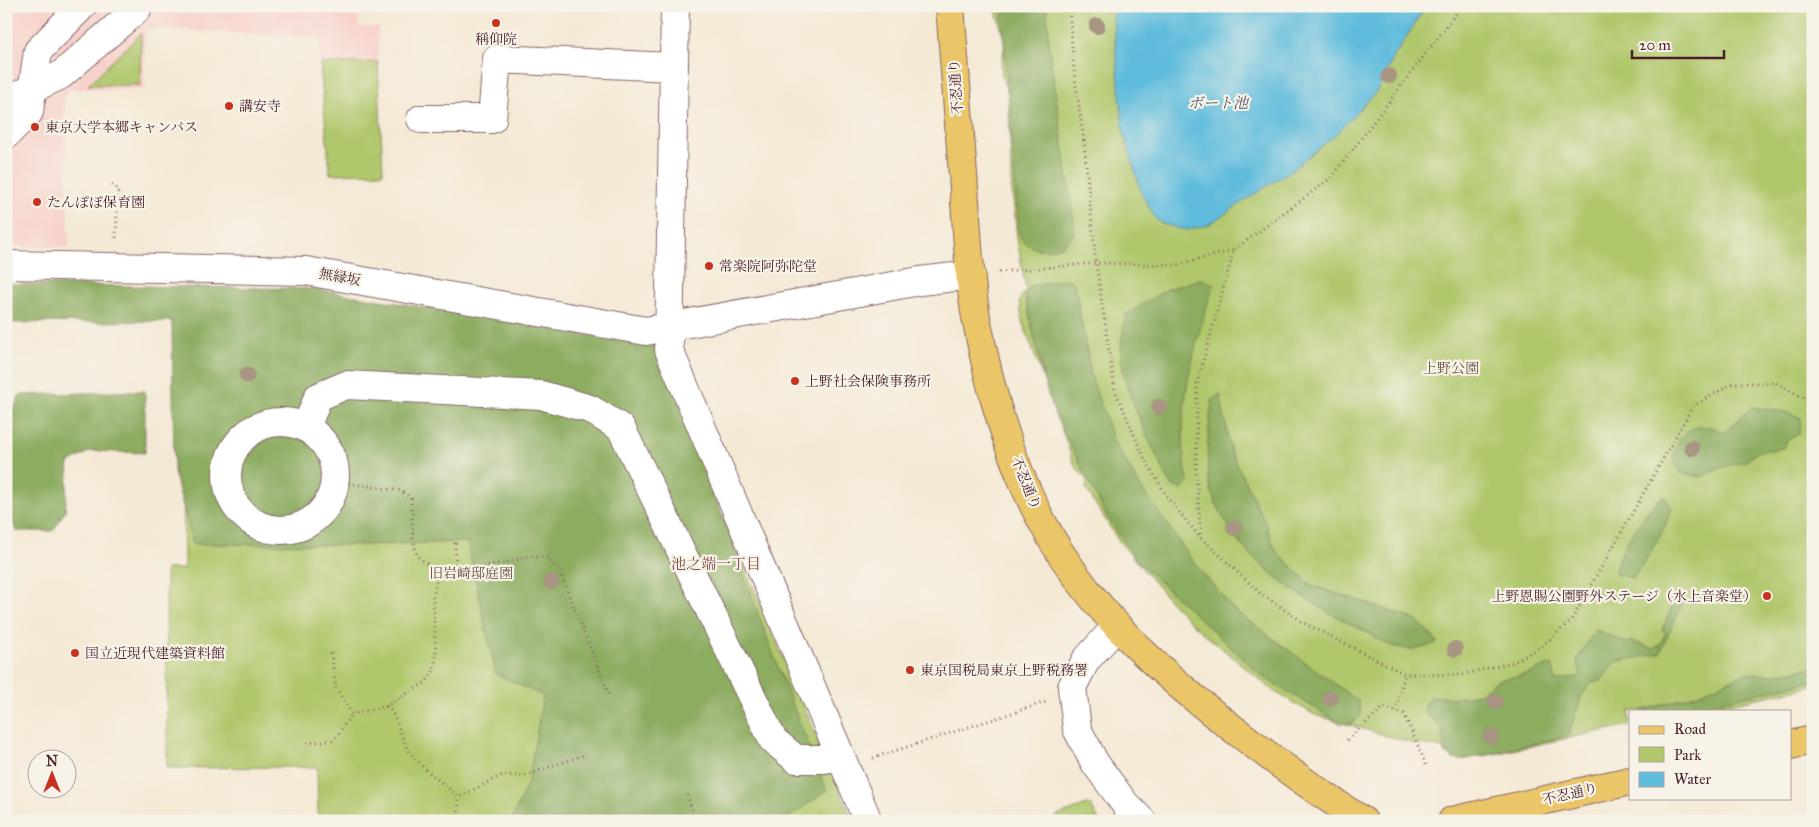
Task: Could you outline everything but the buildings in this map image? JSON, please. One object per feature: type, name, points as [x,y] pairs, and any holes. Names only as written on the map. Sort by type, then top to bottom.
[{"type":"main road","name":"不忍通り","points":[[950,6],[970,274],[977,321],[992,388],[1012,450],[1034,508],[1060,553],[1085,590],[1116,627],[1164,672],[1214,714],[1315,791],[1364,821]]},
{"type":"main road","points":[[1792,745],[1813,740]]},
{"type":"main road","name":"不忍通り","points":[[1452,821],[1629,781]]},
{"type":"street","points":[[6,135],[29,112],[38,51],[82,6]]},
{"type":"street","points":[[6,101],[62,75],[138,9],[138,6]]},
{"type":"street","points":[[675,6],[669,350],[868,821]]},
{"type":"street","points":[[421,119],[492,119],[497,59],[673,67]]},
{"type":"street","name":"無縁坂","points":[[6,264],[306,272],[646,331],[920,281],[970,274]]},
{"type":"street","points":[[306,428],[318,397],[346,385],[541,395],[590,409],[621,428],[773,740],[796,759],[825,759],[840,755]]},
{"type":"street","points":[[289,422],[306,428],[320,439],[330,453],[334,470],[334,481],[328,503],[316,516],[302,525],[285,530],[267,528],[252,521],[238,510],[230,494],[226,475],[230,457],[239,442],[253,429],[270,423],[289,422]]},
{"type":"street","points":[[1116,627],[1086,660],[1072,687],[1077,729],[1095,764],[1125,804],[1142,821]]},
{"type":"path","points":[[1069,6],[1074,71],[1083,134],[1096,263],[1115,390],[1145,460],[1170,501],[1201,538],[1260,593],[1297,618],[1405,674],[1460,675],[1514,662],[1542,646],[1571,621],[1693,406],[1734,383],[1776,383],[1813,402]]},
{"type":"path","points":[[970,274],[1096,263],[1177,265],[1234,250],[1331,178],[1462,6]]},
{"type":"path","points":[[112,185],[118,188],[116,267]]},
{"type":"path","points":[[1201,538],[1196,472],[1197,382],[1234,250]]},
{"type":"path","points":[[334,481],[400,491],[411,498],[413,538],[417,556],[438,573]]},
{"type":"path","points":[[455,543],[456,568]]},
{"type":"path","points":[[438,573],[456,568],[503,563],[529,556],[546,558],[559,570],[610,697]]},
{"type":"path","points":[[307,743],[334,740],[352,714],[387,706],[426,682],[434,670],[436,655],[433,597],[438,573]]},
{"type":"path","points":[[331,653],[336,689],[352,714]]},
{"type":"path","points":[[1395,711],[1405,674]]},
{"type":"path","points":[[868,759],[1047,702]]},
{"type":"path","points":[[387,706],[394,714],[406,747],[415,758],[459,797]]},
{"type":"path","points":[[1347,740],[1384,707],[1404,714],[1427,767]]},
{"type":"path","points":[[459,797],[502,775],[523,776],[584,755]]},
{"type":"path","points":[[687,795],[696,821]]},
{"type":"path","points":[[458,821],[459,797]]},
{"type":"shaded area","name":"東京大学本郷キャンパス","points":[[6,6],[357,6],[359,27],[378,27],[378,62],[320,64],[320,38],[145,28],[144,90],[70,89],[64,97],[69,247],[6,246]]},
{"type":"green space","name":"上野公園","points":[[995,6],[1813,6],[1813,686],[1704,710],[1629,710],[1629,725],[1485,756],[1463,758],[1444,753],[1443,748],[1412,743],[1315,715],[1275,692],[1192,624],[1165,595],[1118,540],[1086,489],[1087,480],[1075,466],[1023,323],[1019,301],[1026,290],[1017,239],[1011,180],[1009,96],[1002,77],[1001,64],[1005,44]]},
{"type":"green space","points":[[1001,6],[1047,6],[1049,47],[1074,233],[1062,245],[1046,250],[1030,246],[1023,241],[1019,234]]},
{"type":"green space","points":[[141,33],[140,85],[88,85]]},
{"type":"green space","points":[[378,62],[383,173],[330,174],[320,64]]},
{"type":"green space","points":[[1067,279],[1074,283],[1092,380],[1114,442],[1144,492],[1195,564],[1234,610],[1358,701],[1361,715],[1352,724],[1340,723],[1263,677],[1136,560],[1106,515],[1055,415],[1044,381],[1026,300],[1026,293],[1031,286]]},
{"type":"green space","points":[[1202,279],[1214,284],[1193,356],[1184,406],[1184,456],[1188,481],[1182,490],[1171,485],[1137,414],[1123,369],[1121,356],[1123,328],[1126,315],[1167,289]]},
{"type":"green space","name":"旧岩崎邸庭園","points":[[6,284],[314,289],[659,347],[784,683],[827,791],[783,821],[511,821],[528,782],[543,696],[496,674],[467,542],[361,545],[193,544],[174,472],[172,321],[6,323]]},
{"type":"green space","name":"旧岩崎邸庭園","points":[[181,291],[653,353],[853,821],[318,821],[317,767],[167,768],[166,569],[184,569]]},
{"type":"green space","points":[[145,391],[145,453],[90,451],[69,463],[65,511],[53,531],[16,531],[8,510],[6,490],[6,426],[20,395]]},
{"type":"green space","points":[[1220,394],[1231,452],[1262,516],[1277,553],[1311,585],[1411,618],[1422,625],[1437,642],[1422,648],[1413,649],[1387,644],[1298,593],[1249,553],[1236,538],[1225,520],[1211,490],[1208,465],[1209,424],[1212,400]]},
{"type":"green space","points":[[1752,407],[1787,412],[1801,418],[1799,434],[1787,440],[1784,448],[1759,451],[1746,461],[1723,467],[1701,477],[1680,473],[1673,458],[1680,439],[1685,434],[1690,430],[1701,427],[1712,428],[1724,433]]},
{"type":"green space","points":[[1663,496],[1672,508],[1665,527],[1655,544],[1633,578],[1615,574],[1620,556],[1633,532],[1649,510]]},
{"type":"green space","points":[[1676,598],[1681,600],[1682,604],[1660,653],[1615,662],[1601,681],[1591,683],[1582,695],[1568,736],[1462,760],[1453,759],[1445,751],[1441,727],[1424,712],[1425,703],[1433,696],[1457,698],[1480,694],[1498,680],[1527,674],[1552,664],[1556,681],[1581,676],[1577,659],[1596,630],[1627,643],[1632,641],[1653,649],[1660,645],[1666,632],[1662,630]]},
{"type":"green space","points":[[1813,667],[1813,681],[1685,710],[1643,710],[1698,694],[1746,673],[1772,675]]},
{"type":"green space","points":[[1090,804],[1099,821],[1058,821],[1056,816]]},
{"type":"water","name":"ボート池","points":[[1112,6],[1426,6],[1395,55],[1376,92],[1335,135],[1293,169],[1208,225],[1186,230],[1163,224],[1156,219],[1141,192],[1123,129]]},
{"type":"place","name":"稱仰院","points":[[496,23]]},
{"type":"place","name":"講安寺","points":[[229,106]]},
{"type":"place","name":"東京大学本郷キャンパス","points":[[35,127]]},
{"type":"place","name":"たんぽぽ保育園","points":[[37,202]]},
{"type":"place","name":"常楽院阿弥陀堂","points":[[709,266]]},
{"type":"place","name":"上野社会保険事務所","points":[[795,381]]},
{"type":"place","name":"上野恩賜公園野外ステージ（水上音楽堂）","points":[[1767,596]]},
{"type":"place","name":"国立近現代建築資料館","points":[[75,653]]},
{"type":"place","name":"東京国税局東京上野税務署","points":[[910,670]]},
{"type":"district","name":"池之端一丁目","points":[[716,564]]}]
